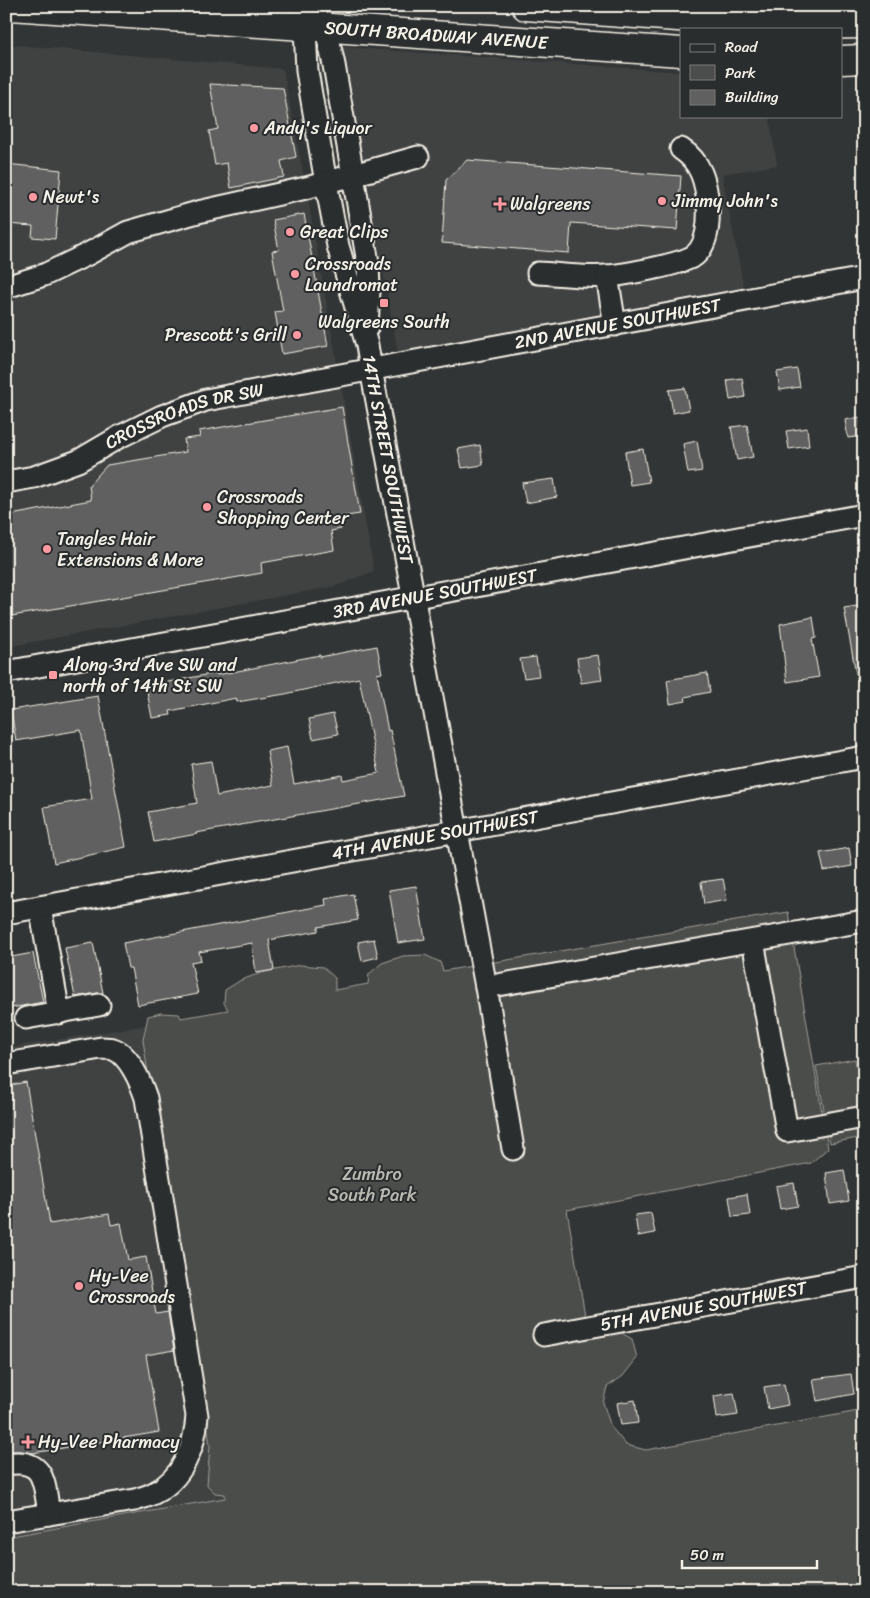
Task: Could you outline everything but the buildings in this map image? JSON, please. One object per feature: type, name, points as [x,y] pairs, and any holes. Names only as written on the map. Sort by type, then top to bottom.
[{"type":"main road","name":"SOUTH BROADWAY AVENUE","points":[[11,6],[312,17],[680,52]]},
{"type":"main road","name":"SOUTH BROADWAY AVENUE","points":[[526,6],[797,25],[864,24]]},
{"type":"main road","points":[[842,60],[864,59]]},
{"type":"street","name":"14TH STREET SOUTHWEST","points":[[312,17],[334,65],[368,263],[367,346]]},
{"type":"street","name":"14TH STREET SOUTHWEST","points":[[312,17],[307,71],[326,183],[343,263],[367,346],[486,987],[513,1149]]},
{"type":"street","points":[[538,273],[607,276],[684,262],[697,254],[704,242],[708,227],[706,191],[700,170],[692,157],[680,150]]},
{"type":"street","points":[[6,287],[44,275],[128,232],[198,212],[326,183],[418,157]]},
{"type":"street","points":[[607,276],[615,325]]},
{"type":"street","name":"2ND AVENUE SOUTHWEST","points":[[371,369],[864,278]]},
{"type":"street","name":"CROSSROADS DR SW","points":[[6,482],[34,477],[78,461],[119,437],[162,416],[206,400],[371,369]]},
{"type":"street","name":"3RD AVENUE SOUTHWEST","points":[[6,672],[864,515]]},
{"type":"street","name":"4TH AVENUE SOUTHWEST","points":[[6,913],[864,757]]},
{"type":"street","points":[[40,907],[59,1012]]},
{"type":"street","points":[[486,987],[864,921]]},
{"type":"street","points":[[753,941],[787,1131],[864,1117]]},
{"type":"street","points":[[26,1018],[99,1005]]},
{"type":"street","points":[[6,1064],[101,1048],[114,1049],[122,1054],[140,1079],[146,1098],[198,1416],[196,1435],[191,1451],[182,1467],[170,1481],[155,1493],[135,1500],[6,1521]]},
{"type":"street","name":"5TH AVENUE SOUTHWEST","points":[[544,1334],[864,1277]]},
{"type":"street","points":[[6,1464],[23,1462],[31,1464],[38,1469],[43,1479],[48,1514]]},
{"type":"shaded area","points":[[6,44],[283,69],[374,571],[336,586],[6,647]]},
{"type":"shaded area","points":[[342,47],[680,72],[680,118],[769,118],[777,165],[722,174],[746,299],[400,364]]},
{"type":"shaded area","points":[[147,1025],[225,1498],[6,1537],[6,1048]]},
{"type":"green space","name":"Zumbro South Park","points":[[788,912],[828,1148],[811,1163],[567,1210],[588,1333],[613,1328],[632,1339],[637,1358],[623,1376],[607,1387],[603,1403],[611,1427],[626,1445],[646,1450],[864,1410],[864,1592],[6,1592],[6,1537],[225,1498],[225,1494],[215,1493],[207,1485],[210,1446],[204,1399],[182,1255],[161,1159],[143,1040],[148,1016],[161,1013],[179,1014],[181,1018],[228,1010],[224,1003],[225,990],[241,980],[261,973],[300,965],[323,967],[335,978],[335,990],[368,984],[369,974],[382,963],[403,956],[425,955],[440,962],[443,971]]},
{"type":"green space","points":[[855,1059],[864,1111],[864,1137],[830,1143],[816,1066]]},
{"type":"place","name":"Andy's Liquor","points":[[254,128]]},
{"type":"place","name":"Newt's","points":[[33,197]]},
{"type":"place","name":"Jimmy John's","points":[[662,201]]},
{"type":"place","name":"Walgreens","points":[[500,204]]},
{"type":"place","name":"Great Clips","points":[[290,232]]},
{"type":"place","name":"Crossroads Laundromat","points":[[295,274]]},
{"type":"place","name":"Walgreens South","points":[[384,303]]},
{"type":"place","name":"Prescott's Grill","points":[[297,335]]},
{"type":"place","name":"Crossroads Shopping Center","points":[[207,507]]},
{"type":"place","name":"Tangles Hair Extensions & More","points":[[47,549]]},
{"type":"place","name":"Along 3rd Ave SW and north of 14th St SW","points":[[53,675]]},
{"type":"place","name":"Hy-Vee Crossroads","points":[[79,1286]]},
{"type":"place","name":"Hy-Vee Pharmacy","points":[[28,1442]]}]
